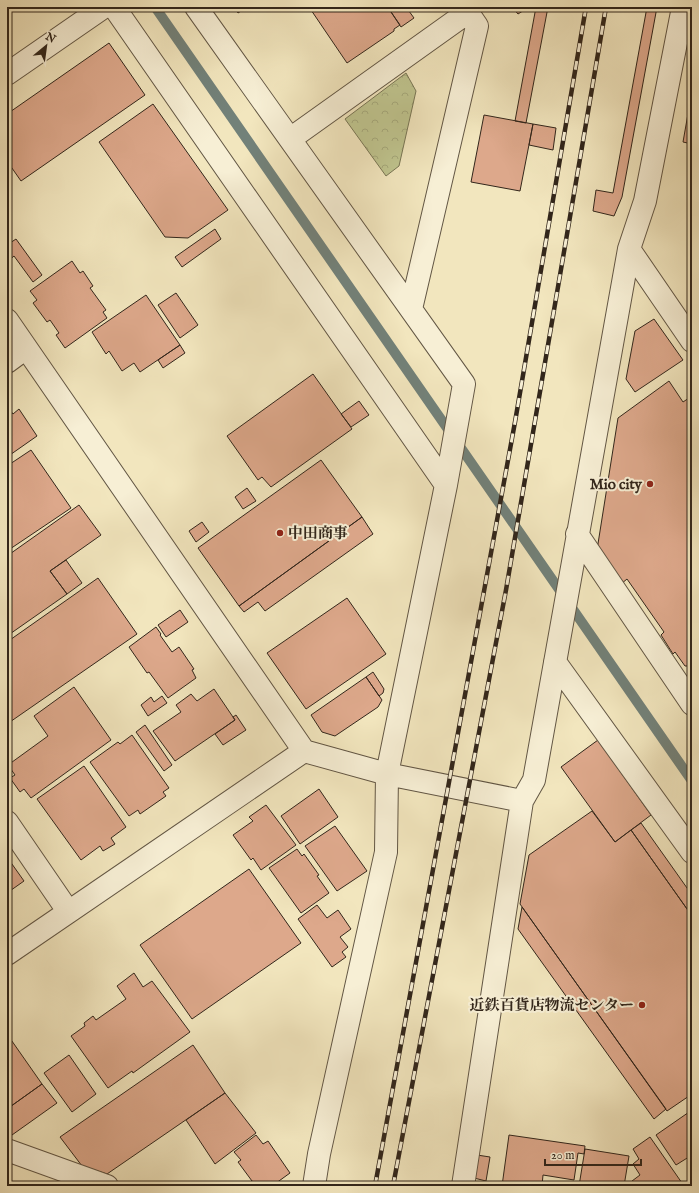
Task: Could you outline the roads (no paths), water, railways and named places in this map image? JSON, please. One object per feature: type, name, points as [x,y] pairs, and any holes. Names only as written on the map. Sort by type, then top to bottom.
[{"type":"street","points":[[7,74],[104,7]]},
{"type":"street","points":[[114,7],[446,481]]},
{"type":"street","points":[[196,7],[464,384],[387,774],[386,852],[314,1186]]},
{"type":"street","points":[[463,1186],[522,801],[534,780],[628,249],[644,201],[683,7]]},
{"type":"street","points":[[290,139],[466,10],[476,26],[411,310]]},
{"type":"street","points":[[628,249],[692,340]]},
{"type":"street","points":[[7,320],[304,751],[387,774],[522,801]]},
{"type":"street","points":[[7,362],[26,348]]},
{"type":"street","points":[[577,534],[689,694]]},
{"type":"street","points":[[556,658],[692,852]]},
{"type":"street","points":[[7,954],[304,751]]},
{"type":"street","points":[[7,822],[68,912]]},
{"type":"street","points":[[7,1150],[107,1186]]},
{"type":"waterway","points":[[155,7],[692,781]]},
{"type":"railway","points":[[375,1186],[515,422],[586,7]]},
{"type":"railway","points":[[393,1186],[506,590],[606,7]]},
{"type":"place","name":"Mio city","points":[[650,484]]},
{"type":"place","name":"中田商事","points":[[280,533]]},
{"type":"place","name":"近鉄百貨店物流センター","points":[[642,1005]]}]
